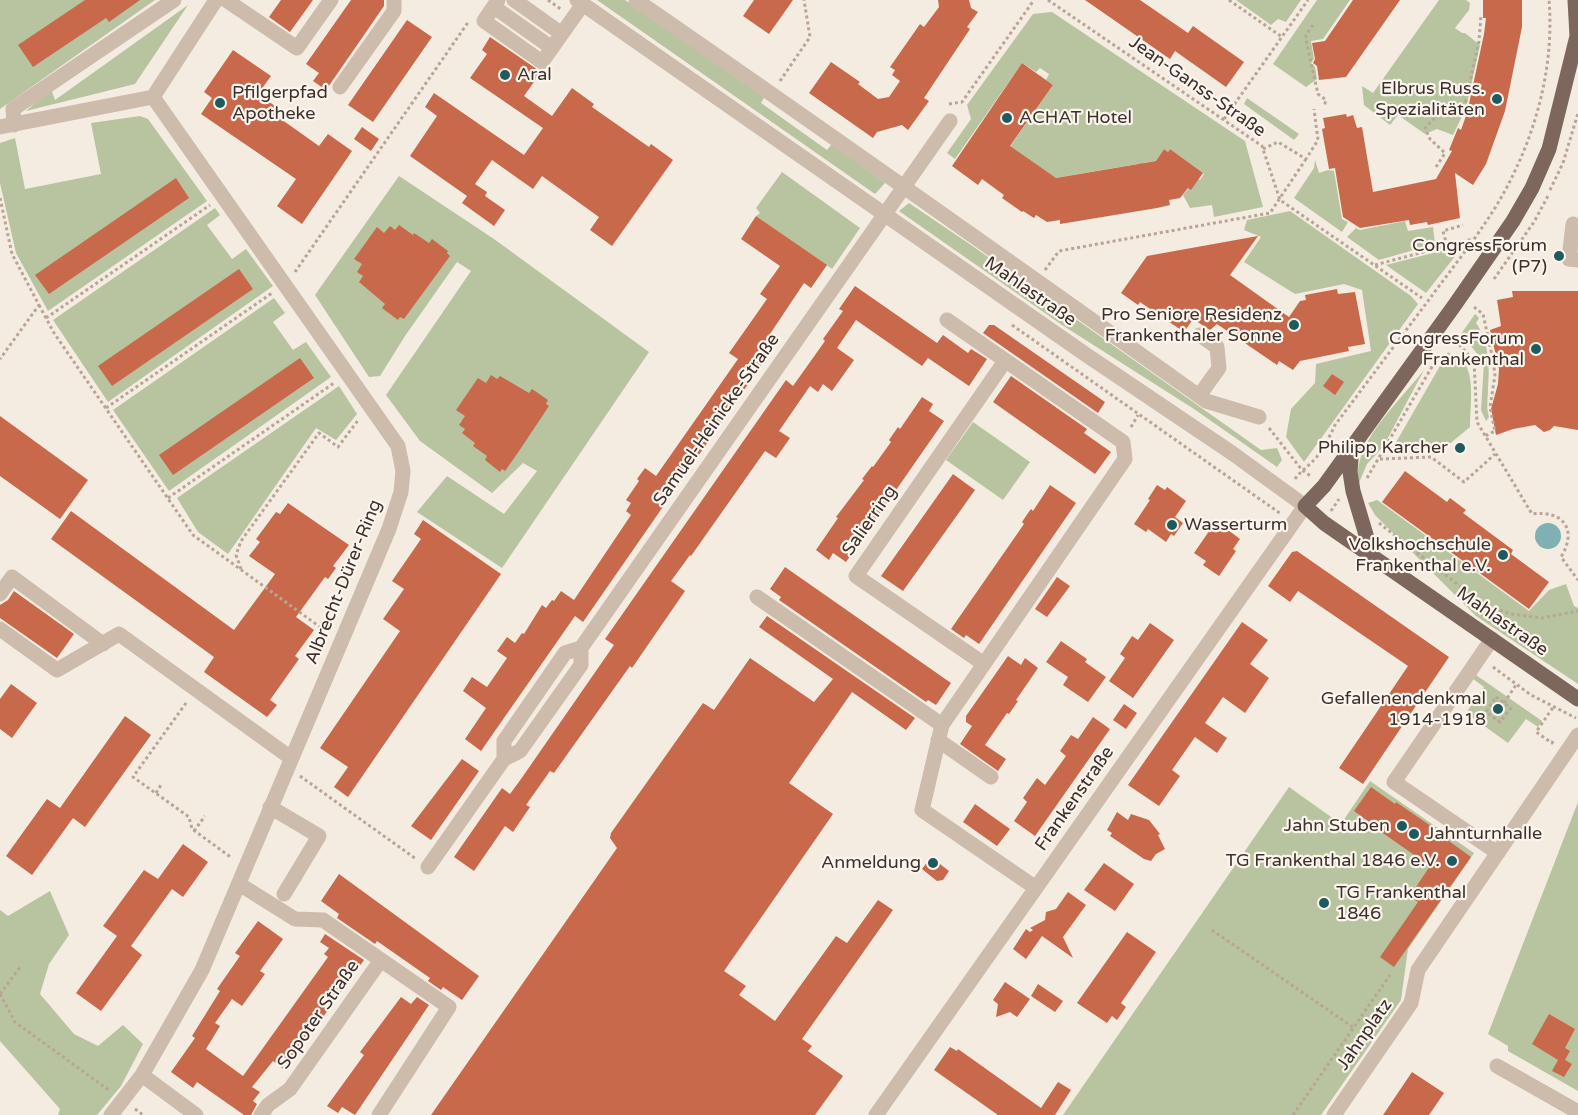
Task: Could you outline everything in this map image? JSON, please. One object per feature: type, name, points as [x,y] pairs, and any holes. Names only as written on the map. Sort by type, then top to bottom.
[{"type":"main road","points":[[1305,506],[1324,486],[1352,447],[1513,221],[1532,188],[1549,149],[1578,36],[1575,0]]},
{"type":"main road","points":[[1352,447],[1350,472],[1353,491],[1372,555]]},
{"type":"main road","name":"Mahlastraße","points":[[1305,506],[1324,523],[1578,699]]},
{"type":"street","points":[[7,126],[13,109],[174,0]]},
{"type":"street","points":[[7,126],[153,97],[216,0]]},
{"type":"street","points":[[226,0],[297,48],[331,0]]},
{"type":"street","points":[[340,87],[394,11],[394,0]]},
{"type":"street","points":[[514,0],[562,34]]},
{"type":"street","points":[[636,0],[816,123],[904,188],[1206,401],[1259,417]]},
{"type":"street","points":[[496,3],[484,21],[542,62],[562,34],[580,2]]},
{"type":"street","name":"Mahlastraße","points":[[580,2],[1085,354],[1232,453],[1305,506]]},
{"type":"street","name":"Albrecht-Dürer-Ring","points":[[111,1115],[142,1075],[202,970],[389,529],[401,492],[403,471],[398,446],[153,97]]},
{"type":"street","name":"Samuel-Heinicke-Straße","points":[[428,867],[504,759],[504,741],[565,653],[581,648],[950,121]]},
{"type":"street","points":[[1573,224],[1574,260]]},
{"type":"street","points":[[947,320],[1123,442],[1125,459],[942,725],[922,810],[1036,888]]},
{"type":"street","points":[[1199,396],[1219,368],[1216,346],[1200,335]]},
{"type":"street","name":"Salierring","points":[[984,664],[856,576],[1005,361]]},
{"type":"street","name":"Frankenstraße","points":[[876,1115],[1305,506]]},
{"type":"street","points":[[0,594],[12,577],[103,644]]},
{"type":"street","points":[[757,597],[942,725]]},
{"type":"street","points":[[0,629],[57,670],[119,634],[195,689],[289,763]]},
{"type":"street","points":[[1492,639],[1394,782],[1498,853]]},
{"type":"street","name":"Jahnplatz","points":[[1334,1115],[1411,1003],[1418,970],[1578,735]]},
{"type":"street","points":[[938,740],[991,777]]},
{"type":"street","points":[[270,807],[319,836],[284,894]]},
{"type":"street","points":[[239,884],[295,919],[323,920],[449,1008],[379,1115]]},
{"type":"street","name":"Sopoter Straße","points":[[261,1115],[268,1105],[290,1089],[381,960]]},
{"type":"street","points":[[1497,1066],[1578,1112]]},
{"type":"street","points":[[142,1075],[196,1115]]},
{"type":"path","points":[[779,82],[810,36],[804,0]]},
{"type":"path","points":[[946,105],[962,102],[1034,0]]},
{"type":"path","name":"Jean-Ganss-Straße","points":[[1048,0],[1262,146],[1280,200]]},
{"type":"path","points":[[1229,0],[1282,37]]},
{"type":"path","points":[[1224,119],[1308,0]]},
{"type":"path","points":[[1259,417],[1302,470],[1312,461],[1329,438],[1335,425],[1474,239],[1512,178],[1538,109],[1547,68],[1550,0]]},
{"type":"path","points":[[1436,167],[1445,153],[1430,139],[1425,128],[1440,112],[1464,109],[1479,40],[1480,15]]},
{"type":"path","points":[[106,408],[285,284],[470,19]]},
{"type":"path","points":[[1313,25],[1306,35],[1306,40],[1318,94],[1326,100],[1324,107]]},
{"type":"path","points":[[1038,281],[1059,251],[1270,213],[1318,140],[1314,109]]},
{"type":"path","points":[[1263,149],[1278,142],[1306,159]]},
{"type":"path","points":[[46,318],[222,196]]},
{"type":"path","points":[[0,198],[12,254],[54,333],[193,535],[341,641]]},
{"type":"path","points":[[1280,200],[1422,298]]},
{"type":"path","points":[[1447,246],[1443,231],[1463,225]]},
{"type":"path","points":[[1375,265],[1474,239]]},
{"type":"path","points":[[0,359],[39,305]]},
{"type":"path","points":[[1474,307],[1483,314],[1495,375],[1490,407],[1495,431],[1485,436]]},
{"type":"path","points":[[1455,340],[1474,361],[1477,422],[1532,513],[1546,512],[1566,521],[1570,539],[1561,557],[1578,580]]},
{"type":"path","points":[[168,498],[347,374]]},
{"type":"path","points":[[242,570],[236,555],[241,541],[320,433],[338,447],[370,406]]},
{"type":"path","points":[[1380,459],[1431,457],[1464,482],[1495,454]]},
{"type":"path","points":[[1377,521],[1484,605],[1511,614],[1542,618],[1578,611]]},
{"type":"path","points":[[1480,656],[1531,695],[1578,719]]},
{"type":"path","points":[[1504,703],[1517,684]]},
{"type":"path","points":[[195,689],[134,777],[189,817],[194,831],[245,868]]},
{"type":"path","points":[[1496,698],[1504,703],[1511,708],[1500,722],[1486,712],[1496,698]]},
{"type":"path","points":[[1554,706],[1536,732],[1552,743],[1554,739]]},
{"type":"path","points":[[1565,723],[1571,715]]},
{"type":"path","points":[[1490,723],[1493,717]]},
{"type":"path","points":[[289,763],[428,867]]},
{"type":"path","points":[[156,793],[161,785]]},
{"type":"path","points":[[194,831],[205,816]]},
{"type":"path","points":[[1212,930],[1354,1028]]},
{"type":"path","points":[[21,966],[0,994],[15,1022],[123,1100]]},
{"type":"path","points":[[1293,1115],[1390,975]]},
{"type":"green space","points":[[0,0],[155,0],[0,109]]},
{"type":"green space","points":[[597,0],[625,0],[765,96],[761,103],[827,150],[832,144],[885,183],[875,194]]},
{"type":"green space","points":[[1236,0],[1301,0],[1286,22],[1278,19],[1271,25]]},
{"type":"green space","points":[[1317,0],[1350,0],[1323,39],[1311,41],[1314,59],[1311,63],[1315,67],[1317,79],[1306,87],[1273,64]]},
{"type":"green space","points":[[1439,0],[1466,0],[1470,3],[1469,10],[1455,28],[1480,45],[1466,108],[1453,135],[1437,129],[1425,134],[1398,115],[1390,125],[1364,105],[1362,86],[1373,93]]},
{"type":"green space","points":[[188,5],[135,84],[26,111],[51,89],[55,100]]},
{"type":"green space","points":[[1052,12],[1245,141],[1263,207],[1214,217],[1212,205],[1190,208],[1183,195],[1197,178],[1200,180],[1204,174],[1170,149],[1168,152],[1164,149],[1156,161],[1143,163],[1143,167],[1137,164],[1056,178],[1007,151],[1053,85],[1046,80],[1049,74],[1040,68],[1036,72],[1022,63],[955,159],[947,153],[971,119],[967,105],[1033,14]]},
{"type":"green space","points":[[1247,98],[1299,134],[1294,140],[1244,104]]},
{"type":"green space","points":[[140,116],[148,119],[207,201],[48,311],[16,253],[0,183],[0,143],[15,138],[25,189],[101,174],[91,123]]},
{"type":"green space","points":[[1315,160],[1319,173],[1334,171],[1342,219],[1348,222],[1342,232],[1294,198],[1314,168]]},
{"type":"green space","points":[[782,172],[860,228],[832,269],[756,216],[760,213],[756,208]]},
{"type":"green space","points":[[399,176],[494,239],[649,352],[502,568],[417,512],[447,476],[504,514],[537,471],[523,463],[492,493],[420,441],[386,395],[471,271],[457,262],[380,376],[369,377],[315,295]]},
{"type":"green space","points":[[909,203],[1261,450],[1277,448],[1282,460],[1277,467],[1194,409],[1062,325],[899,211]]},
{"type":"green space","points":[[215,208],[220,215],[207,225],[232,259],[246,249],[273,286],[108,402],[53,320]]},
{"type":"green space","points":[[1290,211],[1411,296],[1418,304],[1304,462],[1286,437],[1291,409],[1315,383],[1316,364],[1371,351],[1362,290],[1344,284],[1295,294],[1244,262],[1261,237],[1244,230],[1247,220]]},
{"type":"green space","points":[[1405,221],[1408,231],[1433,227],[1435,244],[1379,260],[1347,237],[1356,228],[1360,230]]},
{"type":"green space","points":[[1464,245],[1426,293],[1386,265]]},
{"type":"green space","points":[[274,298],[285,313],[273,322],[293,350],[306,342],[331,377],[169,491],[113,410]]},
{"type":"green space","points":[[1475,314],[1479,318],[1476,323],[1484,338],[1489,363],[1487,406],[1489,417],[1486,421],[1481,410],[1484,362],[1461,334]]},
{"type":"green space","points":[[1448,352],[1454,356],[1457,353],[1463,360],[1470,378],[1470,427],[1447,446],[1391,451]]},
{"type":"green space","points":[[1424,370],[1383,447],[1367,464],[1359,483],[1356,481],[1362,453],[1370,439],[1384,418]]},
{"type":"green space","points":[[339,386],[357,414],[336,440],[316,428],[228,554],[198,532],[177,498]]},
{"type":"green space","points":[[973,422],[1030,462],[1003,500],[946,460]]},
{"type":"green space","points":[[1377,500],[1529,611],[1549,590],[1566,584],[1574,606],[1578,608],[1578,684],[1476,616],[1375,515],[1368,503]]},
{"type":"green space","points":[[1476,675],[1542,721],[1538,727],[1526,719],[1508,743],[1466,713],[1484,687],[1473,679]]},
{"type":"green space","name":"TG Frankenthal 1846","points":[[1370,781],[1474,853],[1408,949],[1401,1000],[1321,1115],[1063,1115],[1289,787],[1341,824]]},
{"type":"green space","points":[[1578,802],[1578,1091],[1508,1051],[1508,1046],[1488,1034]]},
{"type":"green space","points":[[50,891],[69,935],[49,964],[40,994],[74,1034],[98,1046],[123,1025],[143,1044],[121,1086],[97,1115],[58,1115],[60,1109],[0,1041],[0,910],[8,916]]},
{"type":"water","points":[[1548,523],[1557,527],[1561,536],[1557,545],[1548,549],[1539,545],[1535,536],[1539,527]]},
{"type":"building","points":[[85,0],[140,0],[109,22],[106,18],[33,67],[18,45]]},
{"type":"building","points":[[281,0],[313,0],[290,32],[269,17]]},
{"type":"building","points":[[351,0],[384,0],[384,6],[326,90],[313,81],[319,73],[306,64]]},
{"type":"building","points":[[754,0],[793,0],[769,34],[743,16]]},
{"type":"building","points":[[938,0],[969,0],[971,8],[978,12],[967,27],[970,29],[924,98],[929,101],[908,130],[902,125],[877,132],[873,138],[809,93],[831,62],[860,82],[858,84],[878,99],[889,97],[900,81],[892,75],[895,70],[890,67],[920,24],[924,27],[939,7]]},
{"type":"building","points":[[1085,0],[1140,0],[1188,33],[1193,26],[1244,62],[1226,87],[1175,51],[1170,59]]},
{"type":"building","points":[[1353,0],[1400,0],[1346,77],[1319,80],[1317,66],[1313,63],[1315,59],[1312,43],[1325,41]]},
{"type":"building","points":[[1483,0],[1522,0],[1522,27],[1505,111],[1486,164],[1473,185],[1455,173],[1460,218],[1428,225],[1427,222],[1410,225],[1409,220],[1360,228],[1343,217],[1335,168],[1329,169],[1322,129],[1325,128],[1323,118],[1353,115],[1357,128],[1362,127],[1373,192],[1436,179],[1452,151],[1449,150],[1458,128],[1461,130],[1467,113],[1484,34],[1486,18],[1483,18]]},
{"type":"building","points":[[407,20],[432,37],[373,122],[348,105]]},
{"type":"building","points":[[490,37],[541,72],[524,96],[552,116],[572,88],[594,104],[592,107],[649,147],[651,144],[673,160],[612,246],[590,230],[599,217],[542,176],[533,189],[492,160],[475,184],[487,192],[485,196],[505,210],[494,226],[462,203],[467,196],[410,156],[437,116],[425,107],[434,93],[524,155],[543,128],[470,78],[487,54],[482,50]]},
{"type":"building","points":[[233,50],[271,76],[258,94],[282,111],[278,117],[319,146],[328,134],[352,151],[302,224],[277,206],[296,179],[201,114],[212,98],[204,92]]},
{"type":"building","points":[[1022,63],[1053,85],[1010,146],[1056,178],[1156,161],[1164,149],[1168,152],[1170,149],[1203,173],[1191,190],[1188,188],[1180,198],[1169,200],[1170,205],[1157,208],[1060,224],[1060,220],[1047,222],[1036,215],[1034,218],[1022,212],[1002,198],[1004,195],[982,179],[978,185],[952,166]]},
{"type":"building","points":[[362,127],[379,139],[371,151],[354,139]]},
{"type":"building","points":[[176,178],[189,198],[49,294],[35,275]]},
{"type":"building","points":[[756,216],[827,265],[811,288],[804,283],[754,358],[762,364],[583,622],[575,616],[481,751],[465,739],[486,708],[463,691],[472,677],[487,687],[507,658],[497,651],[507,637],[515,643],[522,633],[524,634],[542,605],[546,608],[561,591],[574,600],[631,515],[626,511],[631,503],[626,500],[639,481],[637,479],[645,468],[656,476],[738,359],[729,353],[767,299],[760,294],[780,266],[741,239]]},
{"type":"building","points":[[399,225],[429,243],[432,239],[448,251],[450,256],[404,319],[400,317],[398,320],[382,308],[385,304],[359,282],[363,276],[357,272],[362,264],[354,259],[377,227],[384,233],[390,226],[395,230]]},
{"type":"building","points":[[1258,236],[1230,275],[1289,317],[1300,301],[1306,300],[1305,295],[1337,289],[1338,294],[1355,292],[1365,344],[1348,347],[1349,351],[1300,361],[1293,370],[1279,361],[1277,365],[1217,324],[1210,330],[1193,319],[1184,332],[1140,302],[1138,305],[1121,293],[1147,256]]},
{"type":"building","points":[[239,269],[253,289],[112,386],[98,366]]},
{"type":"building","points":[[855,286],[937,343],[943,335],[968,353],[971,349],[987,359],[969,386],[928,358],[922,366],[856,320],[837,348],[854,360],[832,391],[823,384],[818,392],[810,386],[779,431],[790,438],[776,458],[765,451],[671,581],[685,591],[632,668],[630,666],[554,773],[550,771],[526,805],[530,807],[513,832],[505,826],[474,871],[454,857],[502,788],[510,794],[521,779],[614,645],[605,639],[786,380],[793,386],[825,341],[823,339],[843,311],[839,309]]},
{"type":"building","name":"CongressForum Frankenthal","points":[[1512,291],[1578,291],[1578,430],[1554,426],[1544,432],[1535,425],[1496,435],[1491,409],[1498,384],[1499,369],[1490,330],[1501,326],[1497,300],[1513,297]]},
{"type":"building","points":[[989,325],[994,325],[1105,402],[1098,413],[983,333]]},
{"type":"building","points":[[300,358],[314,378],[173,475],[159,455]]},
{"type":"building","points":[[1332,374],[1344,382],[1335,395],[1323,386]]},
{"type":"building","points":[[491,375],[497,379],[500,376],[529,393],[532,389],[548,400],[546,404],[549,406],[505,471],[502,469],[500,472],[485,460],[487,456],[473,446],[475,443],[462,433],[465,429],[459,425],[465,416],[456,410],[478,378],[486,383]]},
{"type":"building","points":[[1011,376],[1087,429],[1084,433],[1111,452],[1095,474],[993,402]]},
{"type":"building","points":[[922,397],[933,404],[929,411],[944,421],[846,562],[833,553],[829,560],[816,550],[838,518],[836,517],[864,480],[862,479],[891,442],[889,440],[898,427],[900,429]]},
{"type":"building","points":[[0,416],[88,480],[60,519],[0,476]]},
{"type":"building","points":[[1405,471],[1447,502],[1450,498],[1466,510],[1463,513],[1513,550],[1511,554],[1549,582],[1529,609],[1382,502]]},
{"type":"building","points":[[953,474],[975,490],[903,591],[881,576]]},
{"type":"building","points":[[1050,485],[1076,503],[979,644],[966,635],[964,638],[951,629],[1024,524],[1022,522],[1026,516],[1031,509],[1033,511]]},
{"type":"building","points":[[1157,485],[1165,490],[1167,487],[1186,501],[1175,517],[1183,523],[1174,536],[1171,534],[1166,542],[1148,529],[1146,532],[1134,524]]},
{"type":"building","points":[[288,503],[349,545],[333,566],[336,568],[328,579],[325,577],[296,617],[314,630],[295,656],[299,659],[270,700],[277,705],[267,717],[204,672],[214,657],[51,539],[71,511],[234,630],[275,574],[249,556],[260,542],[256,539],[276,512],[280,514]]},
{"type":"building","points":[[423,520],[501,574],[348,797],[334,787],[348,767],[320,748],[400,631],[383,619],[404,589],[392,581],[421,539],[414,534]]},
{"type":"building","points":[[1214,524],[1240,539],[1233,549],[1236,551],[1219,576],[1203,565],[1206,561],[1194,553]]},
{"type":"building","points":[[1297,551],[1449,657],[1363,784],[1339,768],[1408,666],[1298,591],[1290,602],[1268,586],[1292,552]]},
{"type":"building","points":[[785,567],[951,683],[936,705],[928,700],[926,702],[779,600],[781,597],[770,589]]},
{"type":"building","points":[[1057,577],[1070,586],[1047,617],[1035,609]]},
{"type":"building","points":[[14,591],[74,634],[57,658],[0,618],[0,605],[8,600]]},
{"type":"building","points":[[767,616],[915,718],[906,730],[852,692],[789,783],[833,814],[724,971],[746,986],[739,995],[775,1021],[836,936],[847,943],[878,900],[893,910],[802,1039],[812,1046],[808,1051],[843,1076],[815,1115],[431,1115],[617,848],[610,838],[611,833],[703,703],[714,710],[750,658],[814,702],[833,679],[759,627]]},
{"type":"building","points":[[1242,622],[1268,640],[1250,664],[1269,678],[1245,713],[1223,697],[1205,723],[1227,738],[1217,753],[1195,737],[1172,770],[1180,776],[1159,806],[1128,785]]},
{"type":"building","points":[[1150,623],[1174,640],[1133,698],[1109,681],[1125,658],[1120,654],[1132,636],[1138,640]]},
{"type":"building","points":[[1061,641],[1087,659],[1085,662],[1106,677],[1088,702],[1063,685],[1068,677],[1046,662]]},
{"type":"building","points":[[1008,656],[1021,665],[1025,658],[1038,668],[1016,700],[1018,701],[985,745],[1006,759],[998,771],[960,744],[972,726],[966,722],[966,716]]},
{"type":"building","points":[[11,684],[37,703],[12,738],[0,729],[0,699]]},
{"type":"building","points":[[1124,704],[1137,713],[1126,729],[1113,720]]},
{"type":"building","points":[[125,716],[151,735],[85,827],[73,818],[32,875],[6,856],[47,799],[60,808]]},
{"type":"building","points":[[1093,717],[1110,729],[1035,836],[1014,821],[1027,802],[1023,798],[1037,778],[1045,785],[1066,756],[1060,751],[1071,735],[1078,739]]},
{"type":"building","points":[[462,759],[479,771],[431,840],[411,826]]},
{"type":"building","points":[[1371,787],[1450,839],[1449,841],[1471,857],[1394,967],[1380,957],[1418,902],[1410,896],[1430,866],[1354,811]]},
{"type":"building","points":[[975,804],[1010,829],[997,846],[963,822]]},
{"type":"building","points":[[1117,812],[1128,820],[1131,814],[1149,820],[1160,834],[1158,835],[1165,849],[1156,854],[1151,861],[1144,859],[1110,836],[1112,833],[1107,830]]},
{"type":"building","points":[[183,844],[208,862],[183,897],[172,889],[131,946],[142,955],[101,1011],[76,993],[117,936],[103,926],[144,870],[158,879]]},
{"type":"building","name":"Anmeldung","points":[[931,857],[949,871],[943,880],[937,881],[922,869]]},
{"type":"building","points":[[1104,863],[1134,884],[1115,911],[1084,890]]},
{"type":"building","points":[[339,874],[479,976],[462,1000],[443,987],[441,990],[428,981],[430,978],[377,941],[375,944],[337,918],[339,914],[321,901]]},
{"type":"building","points":[[1068,892],[1086,905],[1063,937],[1073,958],[1042,936],[1026,959],[1013,949],[1026,929],[1030,932],[1033,930],[1030,928],[1045,920],[1046,912],[1056,909]]},
{"type":"building","points":[[258,921],[283,939],[260,971],[265,974],[242,1006],[232,999],[215,1023],[220,1026],[206,1049],[243,1076],[328,957],[324,954],[329,948],[320,942],[325,934],[364,960],[285,1070],[273,1061],[252,1087],[260,1092],[253,1101],[257,1104],[251,1115],[244,1115],[197,1082],[193,1088],[171,1072],[195,1038],[192,1036],[220,991],[217,989],[240,956],[235,953]]},
{"type":"building","points":[[1127,932],[1156,952],[1121,1003],[1126,1007],[1117,1020],[1112,1016],[1107,1023],[1077,1003]]},
{"type":"building","points":[[1005,982],[1030,999],[1017,1017],[1010,1012],[996,1017],[998,1004],[993,1000]]},
{"type":"building","points":[[1038,984],[1063,1001],[1055,1012],[1031,996]]},
{"type":"building","points":[[401,997],[411,1004],[417,997],[429,1005],[355,1115],[342,1107],[338,1113],[327,1106],[364,1055],[360,1052]]},
{"type":"building","points":[[1549,1014],[1575,1029],[1565,1048],[1570,1051],[1565,1060],[1572,1064],[1564,1077],[1552,1071],[1558,1060],[1532,1044]]},
{"type":"building","points":[[950,1047],[957,1051],[958,1049],[1041,1108],[1058,1082],[1071,1090],[1055,1115],[998,1115],[934,1070]]},
{"type":"building","points":[[1412,1072],[1444,1093],[1429,1115],[1383,1115]]},
{"type":"place","name":"Aral","points":[[505,75]]},
{"type":"place","name":"Elbrus Russ. Spezialitäten","points":[[1497,99]]},
{"type":"place","name":"Pfilgerpfad Apotheke","points":[[220,103]]},
{"type":"place","name":"ACHAT Hotel","points":[[1007,118]]},
{"type":"place","name":"CongressForum (P7)","points":[[1559,256]]},
{"type":"place","name":"Pro Seniore Residenz Frankenthaler Sonne","points":[[1294,325]]},
{"type":"place","name":"CongressForum Frankenthal","points":[[1536,349]]},
{"type":"place","name":"Philipp Karcher","points":[[1460,448]]},
{"type":"place","name":"Wasserturm","points":[[1172,525]]},
{"type":"place","name":"Volkshochschule Frankenthal e.V.","points":[[1503,555]]},
{"type":"place","name":"Gefallenendenkmal 1914-1918","points":[[1498,709]]},
{"type":"place","name":"Jahn Stuben","points":[[1402,826]]},
{"type":"place","name":"Jahnturnhalle","points":[[1414,834]]},
{"type":"place","name":"TG Frankenthal 1846 e.V.","points":[[1452,861]]},
{"type":"place","name":"Anmeldung","points":[[933,863]]},
{"type":"place","name":"TG Frankenthal 1846","points":[[1324,903]]}]
